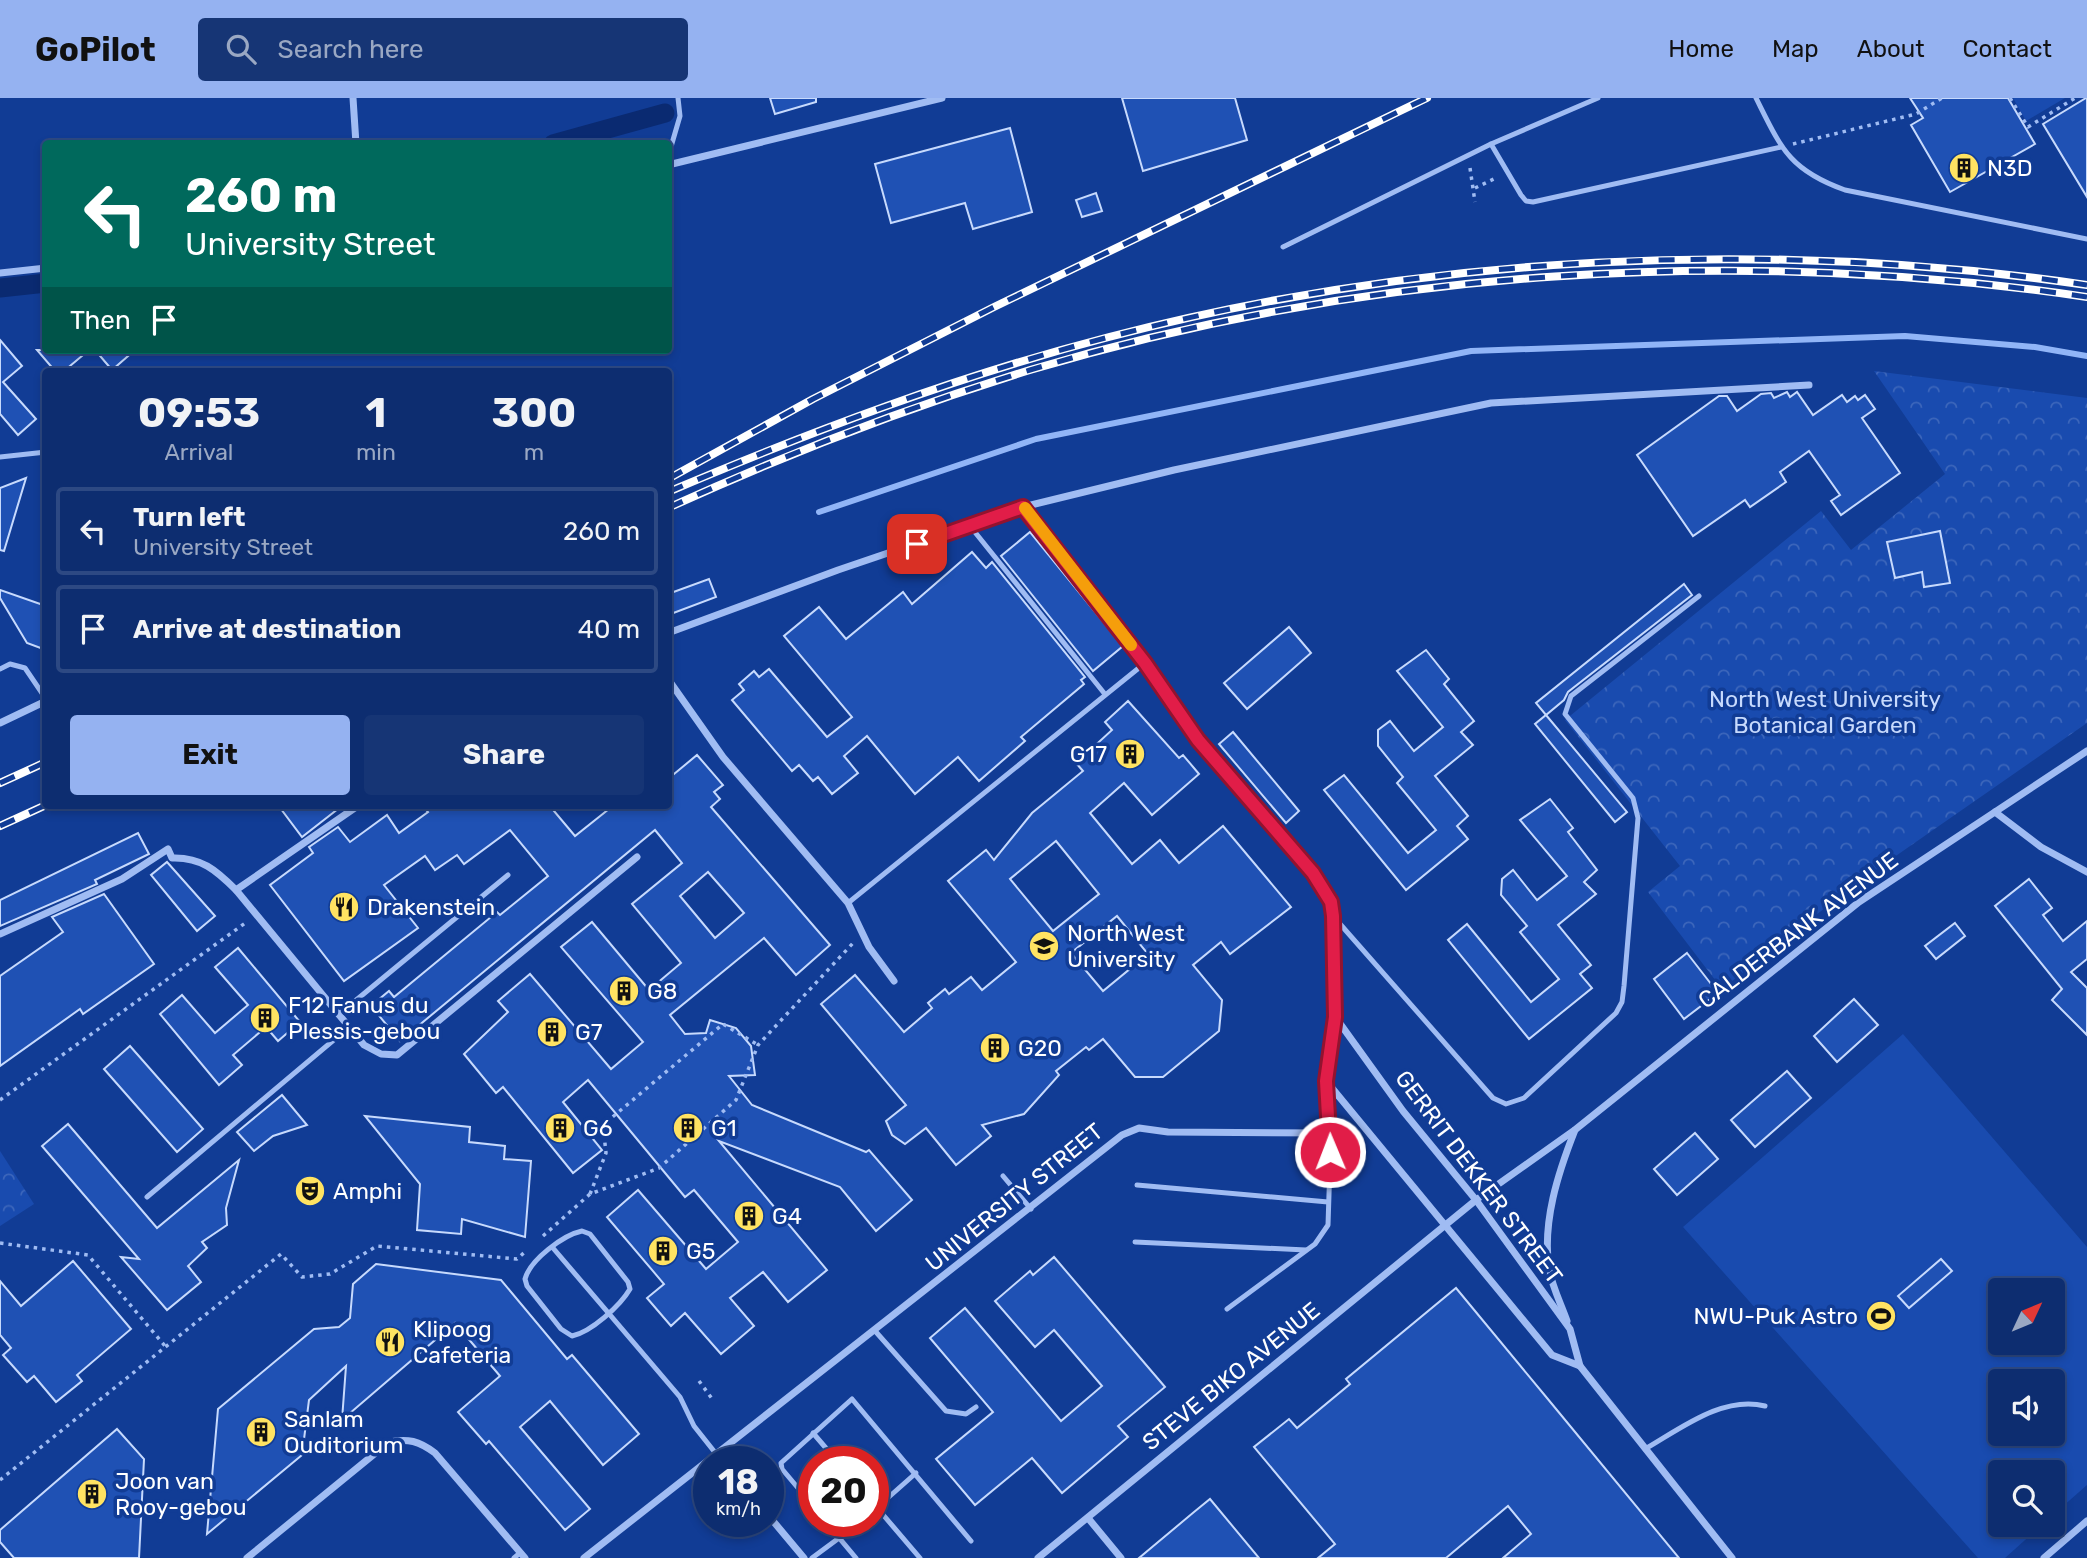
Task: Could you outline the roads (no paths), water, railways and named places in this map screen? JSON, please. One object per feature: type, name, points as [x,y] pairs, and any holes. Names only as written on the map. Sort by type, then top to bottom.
[{"type":"street","points":[[353,98],[356,140]]},
{"type":"street","points":[[672,164],[942,98]]},
{"type":"street","points":[[0,272],[42,268]]},
{"type":"street","points":[[672,632],[838,570],[1023,507],[1174,470],[1491,403],[1808,385]]},
{"type":"street","points":[[1023,507],[1145,663],[1198,740],[1313,873],[1331,902],[1335,1017],[1326,1081],[1331,1133]]},
{"type":"street","points":[[672,685],[723,757],[848,903],[862,933],[894,981]]},
{"type":"street","points":[[0,723],[42,702]]},
{"type":"street","name":"CALDERBANK AVENUE","points":[[1448,1224],[1476,1200],[1576,1129],[1859,902],[2087,751]]},
{"type":"street","points":[[236,890],[353,809]]},
{"type":"street","points":[[1995,812],[2041,847],[2087,872]]},
{"type":"street","points":[[0,934],[122,879],[168,849],[172,858],[191,857],[205,863],[236,890],[364,1045],[381,1054],[397,1055],[637,857]]},
{"type":"street","name":"GERRIT DEKKER STREET","points":[[1335,1017],[1403,1111],[1476,1200],[1570,1329],[1580,1367],[1732,1558]]},
{"type":"street","name":"GERRIT DEKKER STREET","points":[[1326,1081],[1448,1224],[1552,1355],[1580,1367]]},
{"type":"street","name":"UNIVERSITY STREET","points":[[735,1446],[1122,1135],[1139,1128],[1168,1132],[1331,1133]]},
{"type":"street","name":"CALDERBANK AVENUE","points":[[1570,1329],[1549,1271],[1546,1236],[1561,1166],[1576,1129]]},
{"type":"street","name":"STEVE BIKO AVENUE","points":[[1038,1558],[1448,1224]]},
{"type":"street","points":[[247,1558],[389,1441],[406,1439],[421,1443],[435,1453],[520,1556]]},
{"type":"street","name":"UNIVERSITY STREET","points":[[584,1558],[693,1478]]},
{"type":"street","points":[[1088,1518],[1121,1558]]},
{"type":"street","points":[[2044,1558],[2087,1521]]},
{"type":"street","points":[[784,1534],[804,1558]]},
{"type":"lane","points":[[672,143],[680,116],[678,98]]},
{"type":"lane","points":[[1283,247],[1468,155],[1598,98]]},
{"type":"lane","points":[[1756,98],[1781,147],[1805,173],[1845,190],[2087,239]]},
{"type":"lane","points":[[1492,144],[1521,195],[1526,201],[1533,202],[1781,147]]},
{"type":"lane","points":[[0,457],[42,452]]},
{"type":"lane","points":[[970,526],[1104,693]]},
{"type":"lane","points":[[1333,916],[1493,1098],[1506,1104],[1524,1098],[1616,1013],[1623,994],[1638,818],[1633,798],[1565,714],[1566,705],[1571,696],[1699,596]]},
{"type":"lane","points":[[848,903],[1104,693],[1145,663]]},
{"type":"lane","points":[[0,668],[10,664],[25,668],[42,694]]},
{"type":"lane","points":[[338,1015],[508,875]]},
{"type":"lane","points":[[147,1197],[348,1028]]},
{"type":"lane","points":[[1227,1308],[1306,1250],[1328,1225],[1331,1133]]},
{"type":"lane","points":[[1003,1176],[1031,1209]]},
{"type":"lane","points":[[1137,1185],[1328,1202]]},
{"type":"lane","points":[[582,1231],[590,1234],[628,1282],[630,1290],[606,1314],[580,1334],[572,1336],[561,1329],[525,1279],[533,1263],[573,1233],[582,1231]]},
{"type":"lane","points":[[1135,1242],[1306,1250]]},
{"type":"lane","points":[[553,1248],[606,1314],[680,1397],[694,1426],[710,1446]]},
{"type":"lane","points":[[876,1332],[946,1411],[966,1414],[976,1407]]},
{"type":"lane","points":[[798,1487],[781,1466],[783,1458],[852,1399],[971,1541]]},
{"type":"lane","points":[[1645,1449],[1716,1410],[1749,1402],[1765,1406]]},
{"type":"lane","points":[[813,1433],[824,1446]]},
{"type":"lane","points":[[889,1496],[916,1474]]},
{"type":"lane","points":[[889,1523],[920,1558]]},
{"type":"lane","points":[[812,1558],[843,1537]]},
{"type":"lane","points":[[841,1539],[856,1558]]},
{"type":"waterway","points":[[567,140],[665,113]]},
{"type":"waterway","points":[[0,288],[42,283]]},
{"type":"waterway","points":[[819,512],[1036,439],[1471,351],[1905,336],[2035,347],[2087,356]]},
{"type":"railway","points":[[672,477],[813,399],[994,307],[1427,98]]},
{"type":"railway","points":[[672,490],[886,406],[1053,352],[1229,309],[1350,288],[1472,272],[1595,263],[1719,259],[1842,262],[1965,270],[2087,285]]},
{"type":"railway","points":[[672,506],[847,433],[1030,370],[1158,336],[1289,309],[1421,289],[1555,276],[1689,271],[1822,273],[1955,281],[2087,297]]},
{"type":"railway","points":[[0,783],[42,764]]},
{"type":"railway","points":[[0,826],[42,807]]},
{"type":"place","name":"N3D","points":[[1964,168]]},
{"type":"place","name":"G17","points":[[1130,754]]},
{"type":"place","name":"Drakenstein","points":[[344,907]]},
{"type":"place","name":"North West University","points":[[1044,946]]},
{"type":"place","name":"G8","points":[[624,991]]},
{"type":"place","name":"F12 Fanus du Plessis-gebou","points":[[265,1018]]},
{"type":"place","name":"G7","points":[[552,1032]]},
{"type":"place","name":"G20","points":[[995,1048]]},
{"type":"place","name":"G6","points":[[560,1128]]},
{"type":"place","name":"G1","points":[[688,1128]]},
{"type":"place","name":"Amphi","points":[[310,1191]]},
{"type":"place","name":"G4","points":[[749,1216]]},
{"type":"place","name":"G5","points":[[663,1251]]},
{"type":"place","name":"NWU-Puk Astro","points":[[1881,1316]]},
{"type":"place","name":"Klipoog Cafeteria","points":[[390,1342]]},
{"type":"place","name":"Sanlam Ouditorium","points":[[261,1432]]},
{"type":"place","name":"Joon van Rooy-gebou","points":[[92,1494]]},
{"type":"park label","name":"North West University Botanical Garden","points":[[1825,712]]}]
